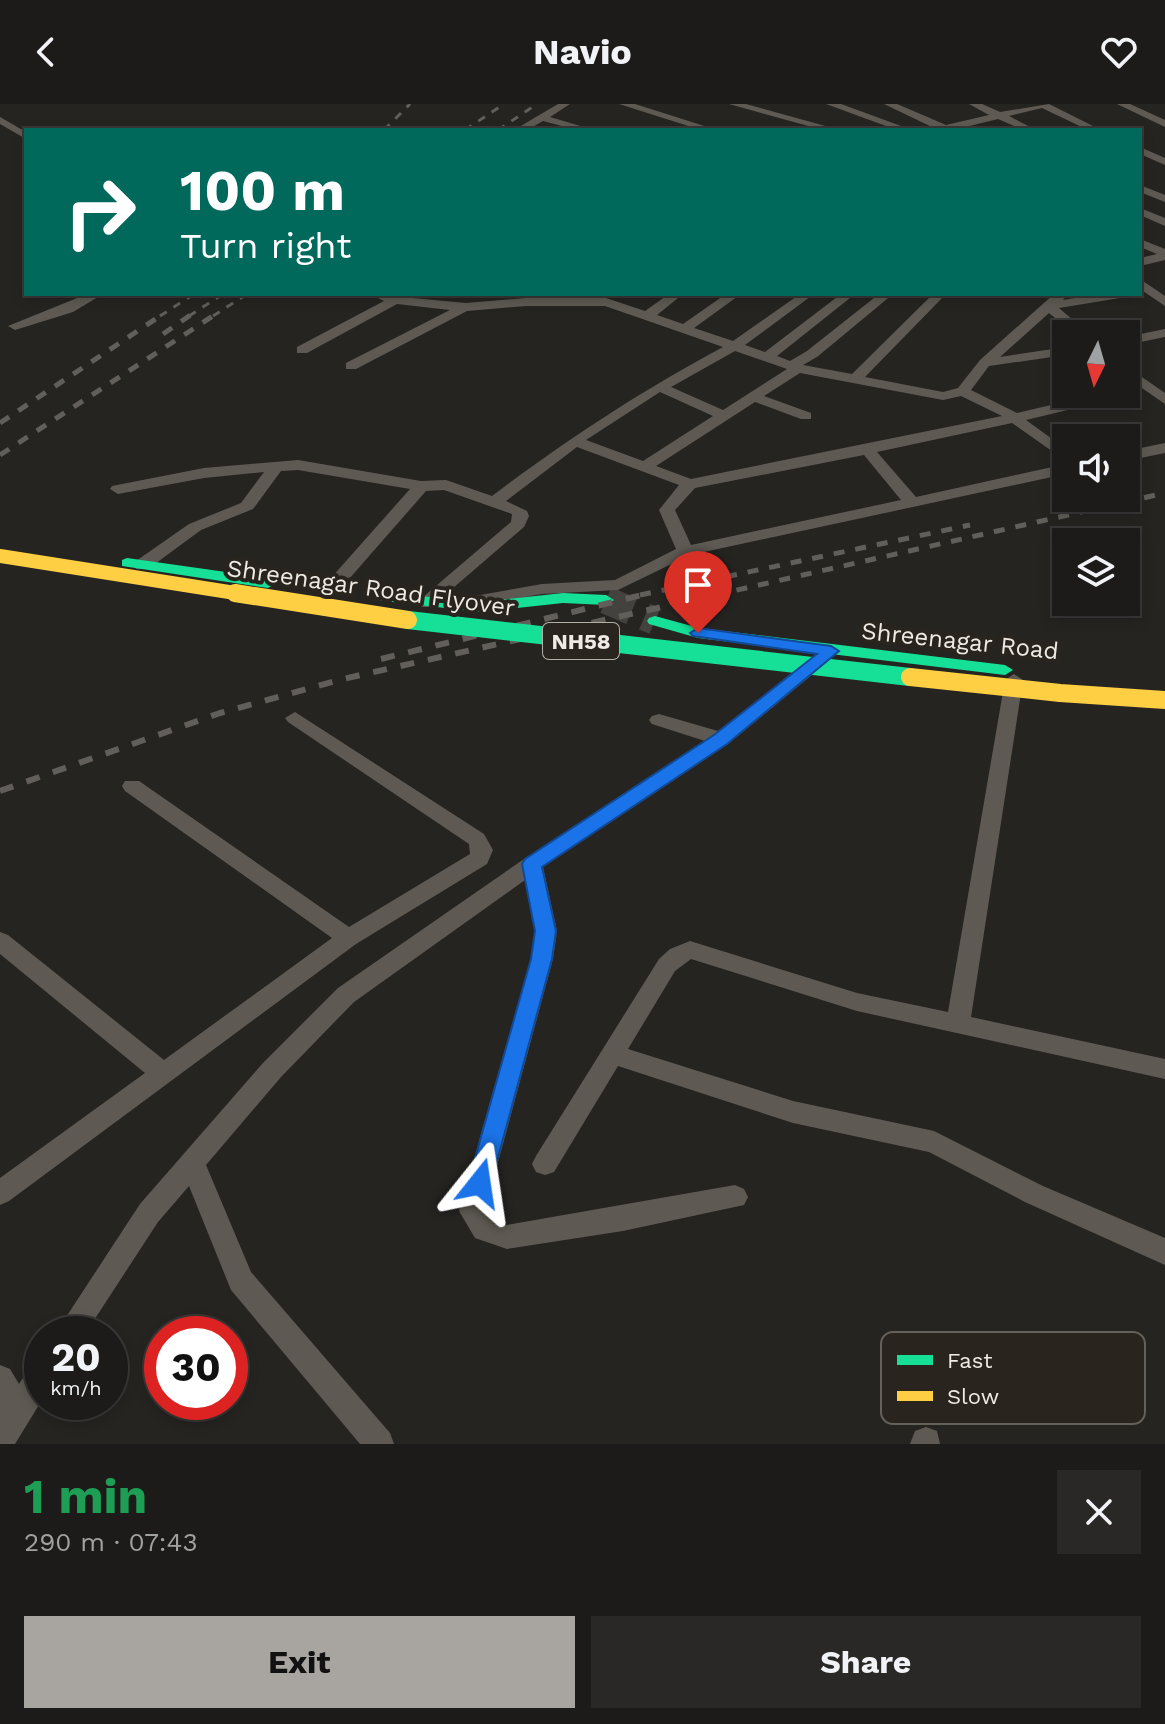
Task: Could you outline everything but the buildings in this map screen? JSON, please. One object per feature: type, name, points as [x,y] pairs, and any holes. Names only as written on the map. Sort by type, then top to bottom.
[{"type":"main road","points":[[0,545],[425,603],[497,607],[579,595],[606,600]]},
{"type":"main road","name":"Shreenagar Road Flyover","points":[[0,556],[160,579],[375,616],[1060,693],[1165,700]]},
{"type":"main road","name":"Shreenagar Road","points":[[655,621],[698,633],[831,651],[1016,672],[1165,684]]},
{"type":"street","points":[[522,128],[565,104]]},
{"type":"street","points":[[624,104],[705,128]]},
{"type":"street","points":[[734,104],[830,128]]},
{"type":"street","points":[[831,104],[901,128]]},
{"type":"street","points":[[974,104],[1026,128]]},
{"type":"street","points":[[947,128],[1042,104],[1089,128]]},
{"type":"street","points":[[1122,104],[1165,124]]},
{"type":"street","points":[[867,116],[894,106],[941,128]]},
{"type":"street","points":[[1150,118],[1165,114]]},
{"type":"street","points":[[540,117],[581,128]]},
{"type":"street","points":[[0,120],[24,135]]},
{"type":"street","points":[[810,128],[818,123]]},
{"type":"street","points":[[1142,151],[1165,162]]},
{"type":"street","points":[[1142,189],[1165,199]]},
{"type":"street","points":[[1142,212],[1165,222]]},
{"type":"street","points":[[1142,244],[1165,255]]},
{"type":"street","points":[[1142,261],[1165,255]]},
{"type":"street","points":[[1142,288],[1165,285]]},
{"type":"street","points":[[1142,288],[1165,302]]},
{"type":"street","points":[[15,326],[68,309],[93,296]]},
{"type":"street","points":[[382,296],[395,300],[464,301],[493,305],[612,298],[647,316],[795,367],[943,396],[963,391],[985,363],[1060,296]]},
{"type":"street","points":[[526,302],[536,296]]},
{"type":"street","points":[[647,316],[674,296]]},
{"type":"street","points":[[684,329],[732,296]]},
{"type":"street","points":[[494,502],[575,441],[660,387],[736,345],[805,296]]},
{"type":"street","points":[[768,356],[846,296]]},
{"type":"street","points":[[646,466],[722,415],[756,398],[884,296]]},
{"type":"street","points":[[855,379],[938,296]]},
{"type":"street","points":[[1049,306],[1108,296]]},
{"type":"street","points":[[302,350],[395,300]]},
{"type":"street","points":[[351,366],[464,301]]},
{"type":"street","points":[[1049,306],[1066,320]]},
{"type":"street","points":[[1140,338],[1165,333]]},
{"type":"street","points":[[985,363],[1052,353]]},
{"type":"street","points":[[1140,381],[1165,400]]},
{"type":"street","points":[[1140,389],[1165,384]]},
{"type":"street","points":[[660,387],[722,415]]},
{"type":"street","points":[[963,391],[1012,416],[1052,446]]},
{"type":"street","points":[[756,398],[806,416]]},
{"type":"street","points":[[685,551],[667,510],[675,497],[690,484],[941,435],[1052,408]]},
{"type":"street","points":[[575,441],[690,484]]},
{"type":"street","points":[[866,448],[911,501]]},
{"type":"street","points":[[1140,453],[1165,448]]},
{"type":"street","points":[[142,565],[195,527],[247,506],[278,465]]},
{"type":"street","points":[[118,489],[204,473],[298,465],[421,486],[446,485],[519,511],[518,524],[425,603]]},
{"type":"street","points":[[451,605],[542,589],[618,585],[685,551],[1052,472]]},
{"type":"street","points":[[329,591],[421,486]]},
{"type":"street","points":[[81,1316],[149,1213],[272,1070],[346,995],[532,864],[721,739],[831,651]]},
{"type":"street","points":[[958,1026],[1016,672]]},
{"type":"street","points":[[1011,701],[1165,714]]},
{"type":"street","points":[[0,1193],[348,938],[479,859],[482,850],[477,839],[295,718]]},
{"type":"street","points":[[659,720],[721,739]]},
{"type":"street","points":[[132,786],[348,938]]},
{"type":"street","points":[[532,864],[546,931],[542,959],[472,1211],[477,1225],[488,1234],[507,1237],[735,1197]]},
{"type":"street","points":[[0,941],[165,1075]]},
{"type":"street","points":[[545,1164],[667,965],[690,950],[857,1002],[1165,1069]]},
{"type":"street","points":[[614,1055],[793,1112],[934,1142],[1034,1194],[1165,1252]]},
{"type":"street","points":[[192,1162],[241,1281],[379,1444]]},
{"type":"street","points":[[0,1379],[18,1411]]},
{"type":"street","points":[[0,1440],[24,1402]]},
{"type":"tunnel","points":[[606,600],[655,621]]},
{"type":"railway","points":[[386,128],[410,104]]},
{"type":"railway","points":[[468,128],[504,104]]},
{"type":"railway","points":[[501,128],[537,104]]},
{"type":"railway","points":[[160,316],[191,296]]},
{"type":"railway","points":[[191,315],[220,296]]},
{"type":"railway","points":[[213,316],[244,296]]},
{"type":"railway","points":[[0,455],[216,314]]},
{"type":"railway","points":[[163,334],[191,315]]},
{"type":"railway","points":[[0,423],[160,316]]},
{"type":"railway","points":[[715,595],[1165,493]]},
{"type":"railway","points":[[640,595],[970,525]]},
{"type":"railway","points":[[381,659],[650,593]]},
{"type":"railway","points":[[0,791],[220,713],[343,679],[724,593]]},
{"type":"traffic: fast","points":[[127,563],[268,583]]},
{"type":"traffic: fast","points":[[381,597],[480,607],[563,598],[606,600]]},
{"type":"traffic: fast","points":[[408,620],[910,677]]},
{"type":"traffic: fast","points":[[655,621],[698,633],[1005,670]]},
{"type":"traffic: slow","points":[[0,556],[408,620]]},
{"type":"traffic: slow","points":[[910,677],[1060,693],[1165,700]]},
{"type":"route","points":[[480,1183],[542,959],[546,931],[532,864],[721,739],[831,651],[698,633]]}]
